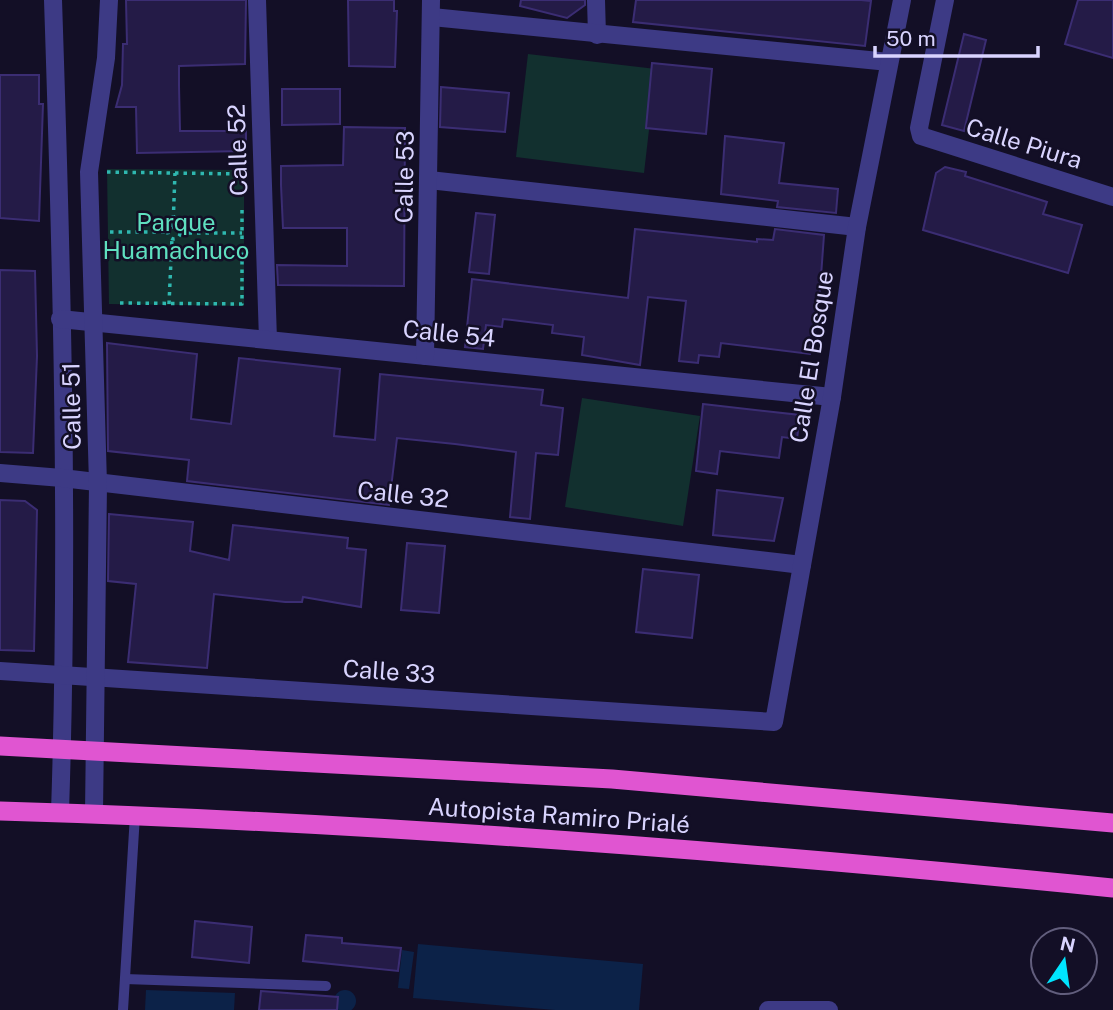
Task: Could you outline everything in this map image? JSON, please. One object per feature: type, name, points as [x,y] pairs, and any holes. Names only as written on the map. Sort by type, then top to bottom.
[{"type":"highway","name":"Autopista Ramiro Prialé","points":[[0,746],[612,779],[1113,823]]},
{"type":"highway","name":"Autopista Ramiro Prialé","points":[[0,811],[94,813],[473,833],[866,864],[1113,888]]},
{"type":"street","name":"Calle 51","points":[[52,0],[60,318],[64,674],[60,812]]},
{"type":"street","name":"Calle 51","points":[[94,813],[98,677],[98,484],[89,172],[106,58],[109,0]]},
{"type":"street","name":"Calle 52","points":[[257,0],[268,340]]},
{"type":"street","points":[[596,0],[597,35]]},
{"type":"street","name":"Calle El Bosque","points":[[774,722],[832,397],[857,227],[902,0]]},
{"type":"street","name":"Calle Piura","points":[[945,0],[919,128],[921,136],[1113,197]]},
{"type":"street","points":[[432,9],[597,35],[889,62]]},
{"type":"street","name":"Calle 53","points":[[425,356],[432,9]]},
{"type":"street","points":[[429,180],[857,227]]},
{"type":"street","name":"Calle 54","points":[[60,318],[832,397]]},
{"type":"street","name":"Calle 32","points":[[0,473],[802,565]]},
{"type":"street","name":"Calle 33","points":[[0,671],[774,722]]},
{"type":"street","points":[[768,1010],[829,1010]]},
{"type":"lane","points":[[123,1010],[135,816]]},
{"type":"lane","points":[[125,979],[326,986]]},
{"type":"path","points":[[110,184],[110,172],[242,173],[242,185]]},
{"type":"path","points":[[173,227],[175,173]]},
{"type":"path","points":[[109,303],[242,304],[242,197]]},
{"type":"path","points":[[110,220],[110,244]]},
{"type":"path","points":[[169,227],[173,227],[179,227],[179,238],[169,238],[169,227]]},
{"type":"path","points":[[110,232],[169,232]]},
{"type":"path","points":[[180,233],[242,233]]},
{"type":"path","points":[[169,304],[172,238]]},
{"type":"green space","points":[[528,54],[656,69],[644,173],[516,157]]},
{"type":"green space","name":"Parque Huamachuco","points":[[107,169],[244,170],[244,306],[109,304]]},
{"type":"green space","points":[[582,398],[700,416],[683,526],[565,507]]},
{"type":"water","points":[[418,944],[643,964],[639,1010],[555,1010],[413,998]]},
{"type":"water","points":[[402,950],[414,952],[409,989],[398,988]]},
{"type":"water","points":[[146,990],[235,993],[234,1010],[145,1010]]},
{"type":"water","points":[[345,990],[353,993],[356,1001],[353,1009],[345,1012],[337,1009],[334,1001],[337,993]]},
{"type":"building","points":[[126,0],[246,0],[245,64],[179,66],[179,86],[180,131],[246,131],[246,151],[137,153],[136,107],[116,107],[122,85],[123,44],[127,44]]},
{"type":"building","points":[[348,0],[394,0],[394,11],[397,11],[395,67],[349,66]]},
{"type":"building","points":[[521,0],[585,0],[585,5],[567,18],[520,6]]},
{"type":"building","points":[[636,0],[871,1],[865,46],[633,22]]},
{"type":"building","points":[[1078,0],[1113,0],[1113,58],[1065,44]]},
{"type":"building","points":[[964,34],[986,40],[964,131],[942,125]]},
{"type":"building","points":[[652,63],[712,69],[706,134],[646,128]]},
{"type":"building","points":[[0,75],[39,75],[39,104],[43,104],[39,221],[0,218]]},
{"type":"building","points":[[441,87],[509,93],[505,132],[440,127]]},
{"type":"building","points":[[282,89],[340,89],[340,124],[282,125]]},
{"type":"building","points":[[344,127],[405,128],[404,286],[278,285],[277,265],[347,266],[347,228],[283,228],[281,185],[281,166],[343,165]]},
{"type":"building","points":[[725,136],[784,143],[779,183],[838,189],[836,213],[777,207],[778,201],[721,194]]},
{"type":"building","points":[[945,167],[1047,202],[1043,214],[1082,225],[1068,273],[923,230],[936,173]]},
{"type":"building","points":[[476,213],[495,215],[489,274],[469,272]]},
{"type":"building","points":[[635,229],[757,242],[757,239],[773,240],[775,229],[824,235],[818,317],[810,354],[721,343],[719,357],[699,355],[698,363],[679,361],[686,301],[648,297],[640,365],[582,355],[584,337],[552,333],[553,325],[503,319],[502,327],[486,325],[483,349],[465,347],[472,279],[628,298]]},
{"type":"building","points":[[0,270],[35,271],[37,356],[33,453],[0,452]]},
{"type":"building","points":[[107,343],[197,354],[191,419],[231,424],[239,358],[340,369],[334,436],[375,440],[380,374],[543,390],[541,405],[563,408],[558,455],[536,453],[530,519],[510,517],[516,452],[455,444],[397,438],[389,505],[187,481],[189,460],[108,451]]},
{"type":"building","points":[[703,404],[800,415],[797,439],[782,437],[779,458],[720,451],[717,474],[696,471]]},
{"type":"building","points":[[717,490],[783,498],[774,541],[713,535]]},
{"type":"building","points":[[0,500],[25,501],[37,510],[34,651],[0,650]]},
{"type":"building","points":[[109,514],[193,522],[190,551],[229,560],[233,525],[348,538],[347,548],[366,550],[361,607],[303,597],[302,602],[285,602],[214,594],[207,668],[128,662],[136,584],[108,581]]},
{"type":"building","points":[[407,543],[445,546],[439,613],[401,610]]},
{"type":"building","points":[[643,569],[699,575],[692,638],[636,632]]},
{"type":"building","points":[[195,921],[252,927],[249,963],[192,957]]},
{"type":"building","points":[[306,935],[342,938],[342,943],[401,948],[398,971],[303,961]]},
{"type":"building","points":[[261,991],[338,997],[337,1010],[259,1010]]}]
